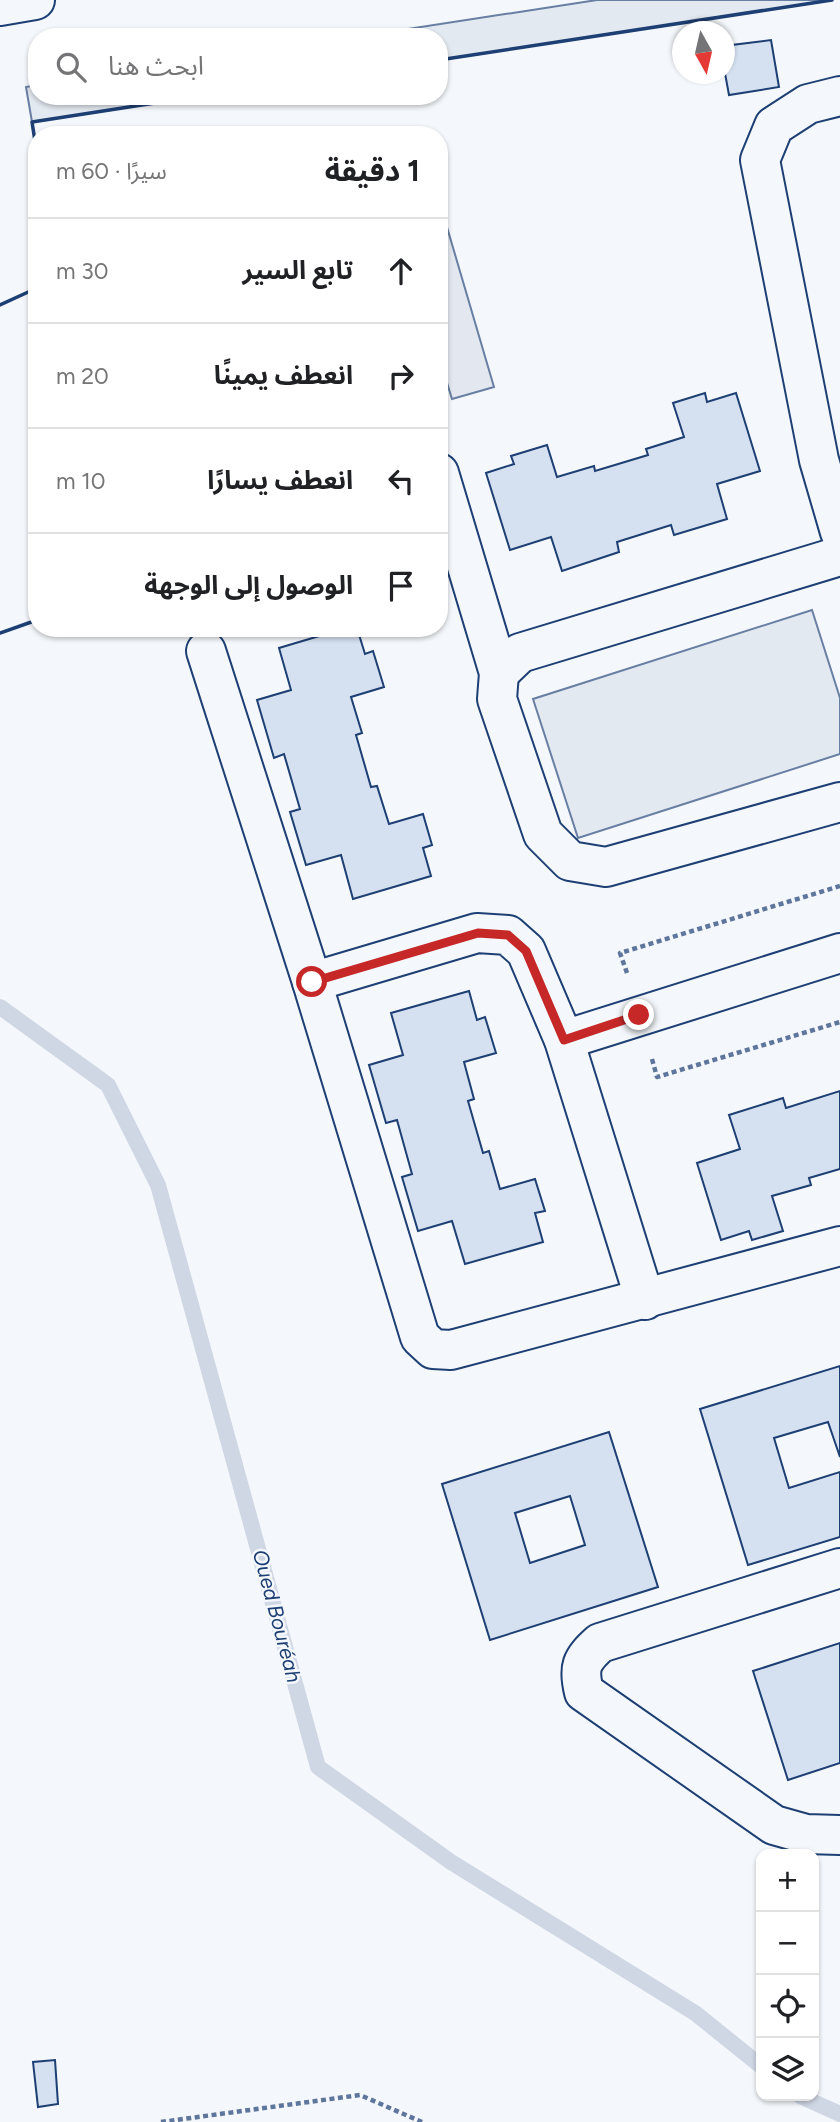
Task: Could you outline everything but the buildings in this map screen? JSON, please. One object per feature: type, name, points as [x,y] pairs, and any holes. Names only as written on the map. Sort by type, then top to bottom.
[{"type":"main road","points":[[0,6],[35,0]]},
{"type":"main road","points":[[840,96],[808,104],[774,126],[760,160],[819,460],[840,532]]},
{"type":"main road","points":[[448,503],[499,673],[496,699],[543,834],[570,861],[606,867],[840,802]]},
{"type":"main road","points":[[499,673],[520,653],[840,556]]},
{"type":"main road","points":[[206,651],[312,982],[420,1337],[433,1349],[452,1350],[840,1246]]},
{"type":"main road","points":[[312,982],[478,933],[508,935],[526,951],[564,1040],[645,1300]]},
{"type":"main road","points":[[564,1040],[840,953]]},
{"type":"main road","points":[[840,1567],[600,1643],[585,1656],[580,1675],[583,1692],[774,1825],[806,1834],[840,1835]]},
{"type":"path","points":[[657,1077],[840,1022]]},
{"type":"path","points":[[161,2122],[360,2095],[422,2122]]},
{"type":"shaded area","points":[[597,0],[832,0],[694,21],[672,21],[672,24],[448,59],[448,28],[415,28]]},
{"type":"shaded area","points":[[29,105],[142,105],[32,122]]},
{"type":"shaded area","points":[[448,231],[494,387],[452,399],[448,386]]},
{"type":"shaded area","points":[[812,610],[840,698],[840,754],[578,838],[533,699]]},
{"type":"waterway","name":"Oued Bouréah","points":[[0,1007],[108,1085],[158,1185],[318,1767],[451,1862],[695,2013],[756,2062]]},
{"type":"waterway","name":"Oued Bouréah","points":[[811,2101],[840,2114]]},
{"type":"wall","points":[[448,59],[832,0]]},
{"type":"wall","points":[[33,126],[32,122],[142,105]]},
{"type":"wall","points":[[0,305],[28,292]]},
{"type":"wall","points":[[0,633],[28,623]]},
{"type":"route","points":[[312,982],[478,933],[508,935],[526,951],[564,1040],[639,1015]]}]
